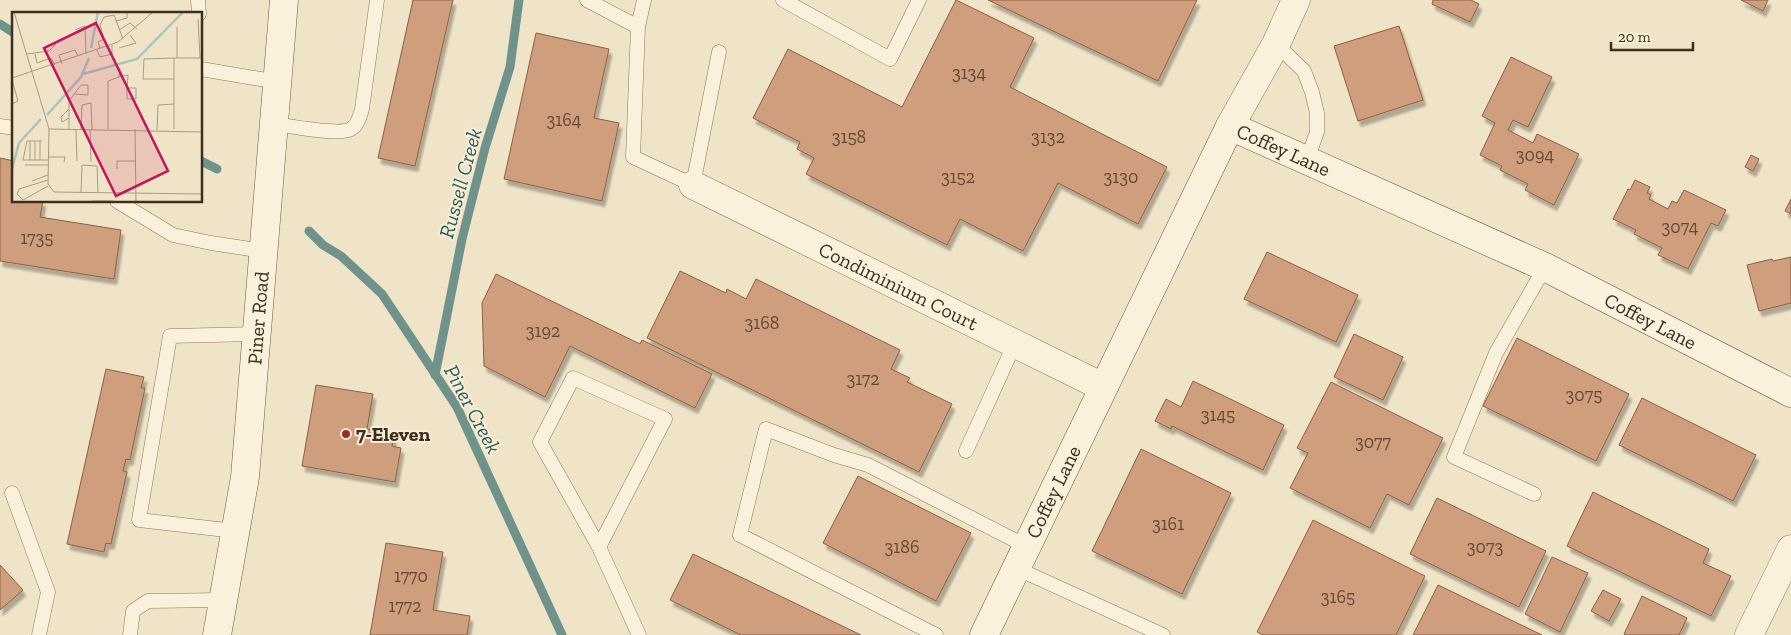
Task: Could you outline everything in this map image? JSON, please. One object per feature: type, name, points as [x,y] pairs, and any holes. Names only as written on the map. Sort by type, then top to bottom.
[{"type":"street","name":"Piner Road","points":[[217,635],[245,478],[284,0]]},
{"type":"street","points":[[1230,126],[1276,44],[1296,0]]},
{"type":"street","name":"Coffey Lane","points":[[984,635],[1102,387],[1230,126],[1545,267],[1791,393]]},
{"type":"street","name":"Condiminium Court","points":[[693,185],[1102,387]]},
{"type":"street","points":[[1749,635],[1791,548]]},
{"type":"lane","points":[[274,124],[340,132],[352,129],[358,122],[362,109],[378,0]]},
{"type":"lane","points":[[587,0],[638,27]]},
{"type":"lane","points":[[644,0],[638,27],[633,158],[693,185],[718,52]]},
{"type":"lane","points":[[784,0],[890,59],[919,0]]},
{"type":"lane","points":[[1276,44],[1304,71],[1312,92],[1317,113],[1317,132],[1307,160]]},
{"type":"lane","points":[[202,69],[278,82]]},
{"type":"lane","points":[[119,202],[173,235],[263,251]]},
{"type":"lane","points":[[1534,494],[1454,457],[1496,353],[1545,267]]},
{"type":"lane","points":[[235,531],[138,520],[170,336],[256,334]]},
{"type":"lane","points":[[966,451],[1016,343]]},
{"type":"lane","points":[[599,547],[665,419],[573,378],[540,442],[599,547],[639,635]]},
{"type":"lane","points":[[936,635],[740,535],[766,429],[834,456],[868,465],[1021,557],[1164,635]]},
{"type":"lane","points":[[12,493],[48,592],[39,635]]},
{"type":"lane","points":[[130,635],[133,611],[148,602],[223,600]]},
{"type":"building","points":[[413,0],[453,0],[415,166],[378,158]]},
{"type":"building","points":[[956,0],[1034,38],[1010,87],[1167,167],[1138,224],[1058,183],[1023,251],[960,219],[947,245],[806,174],[814,158],[797,149],[800,142],[753,118],[788,49],[902,107]]},
{"type":"building","points":[[988,0],[1197,0],[1158,81]]},
{"type":"building","points":[[1433,0],[1471,0],[1479,4],[1470,22],[1432,4]]},
{"type":"building","points":[[1741,0],[1768,0],[1763,11]]},
{"type":"building","points":[[1399,26],[1423,100],[1358,121],[1334,46]]},
{"type":"building","points":[[536,33],[609,49],[594,118],[619,123],[602,201],[504,179]]},
{"type":"building","points":[[1511,57],[1552,77],[1528,127],[1513,120],[1508,130],[1533,143],[1537,134],[1579,154],[1554,205],[1525,190],[1528,184],[1500,170],[1502,166],[1480,155],[1495,123],[1482,116]]},
{"type":"building","points":[[1751,155],[1759,159],[1753,171],[1745,167]]},
{"type":"building","points":[[0,158],[12,161],[12,202],[43,202],[40,217],[121,230],[114,279],[0,261]]},
{"type":"building","points":[[1635,180],[1650,187],[1647,193],[1651,195],[1649,199],[1668,209],[1672,201],[1677,203],[1684,190],[1726,210],[1718,226],[1711,223],[1688,269],[1658,255],[1662,248],[1634,234],[1636,230],[1613,219],[1628,189],[1630,190]]},
{"type":"building","points":[[1791,199],[1791,214],[1785,211]]},
{"type":"building","points":[[1267,252],[1358,295],[1336,342],[1244,299]]},
{"type":"building","points":[[1791,257],[1791,303],[1759,311],[1747,265]]},
{"type":"building","points":[[680,271],[726,293],[727,289],[746,299],[756,279],[900,350],[891,369],[910,378],[907,382],[952,404],[919,472],[647,338]]},
{"type":"building","points":[[496,274],[640,344],[642,340],[712,374],[695,408],[570,346],[545,397],[484,366],[482,303]]},
{"type":"building","points":[[1354,334],[1403,357],[1383,400],[1334,377]]},
{"type":"building","points":[[1517,338],[1629,394],[1596,461],[1483,406]]},
{"type":"building","points":[[106,369],[144,377],[141,388],[145,388],[130,460],[126,459],[123,471],[127,472],[111,544],[106,543],[104,552],[67,544]]},
{"type":"building","points":[[1193,381],[1284,425],[1263,470],[1172,426],[1171,429],[1155,421],[1166,399],[1181,407]]},
{"type":"building","points":[[1331,382],[1443,438],[1409,505],[1387,494],[1370,528],[1290,488],[1308,453],[1297,448]]},
{"type":"building","points":[[316,385],[373,394],[367,429],[394,434],[392,446],[401,448],[395,482],[302,466]]},
{"type":"building","points":[[1642,398],[1756,455],[1733,501],[1619,445]]},
{"type":"building","points":[[1141,449],[1231,493],[1182,594],[1092,551]]},
{"type":"building","points":[[858,476],[971,533],[936,601],[823,543]]},
{"type":"building","points":[[1593,492],[1709,549],[1703,563],[1731,576],[1711,616],[1567,546]]},
{"type":"building","points":[[1437,498],[1546,551],[1519,607],[1410,554]]},
{"type":"building","points":[[1313,520],[1425,576],[1396,635],[1263,635],[1257,632]]},
{"type":"building","points":[[386,543],[443,552],[433,610],[470,616],[467,635],[370,635]]},
{"type":"building","points":[[693,554],[861,635],[741,635],[670,600]]},
{"type":"building","points":[[1552,557],[1588,573],[1560,632],[1525,614]]},
{"type":"building","points":[[0,565],[23,590],[0,610]]},
{"type":"building","points":[[1438,585],[1542,635],[1413,635]]},
{"type":"building","points":[[1603,590],[1621,599],[1609,621],[1591,611]]},
{"type":"building","points":[[1642,596],[1687,618],[1679,635],[1624,634]]},
{"type":"waterway","name":"Russell Creek","points":[[435,375],[462,239],[485,148],[510,67],[519,0]]},
{"type":"waterway","name":"Piner Creek","points":[[0,24],[12,32]]},
{"type":"waterway","name":"Piner Creek","points":[[202,162],[217,169]]},
{"type":"waterway","name":"Piner Creek","points":[[309,231],[323,245],[341,256],[382,294],[457,407],[562,635]]},
{"type":"place","name":"7-Eleven","points":[[346,434]]}]
